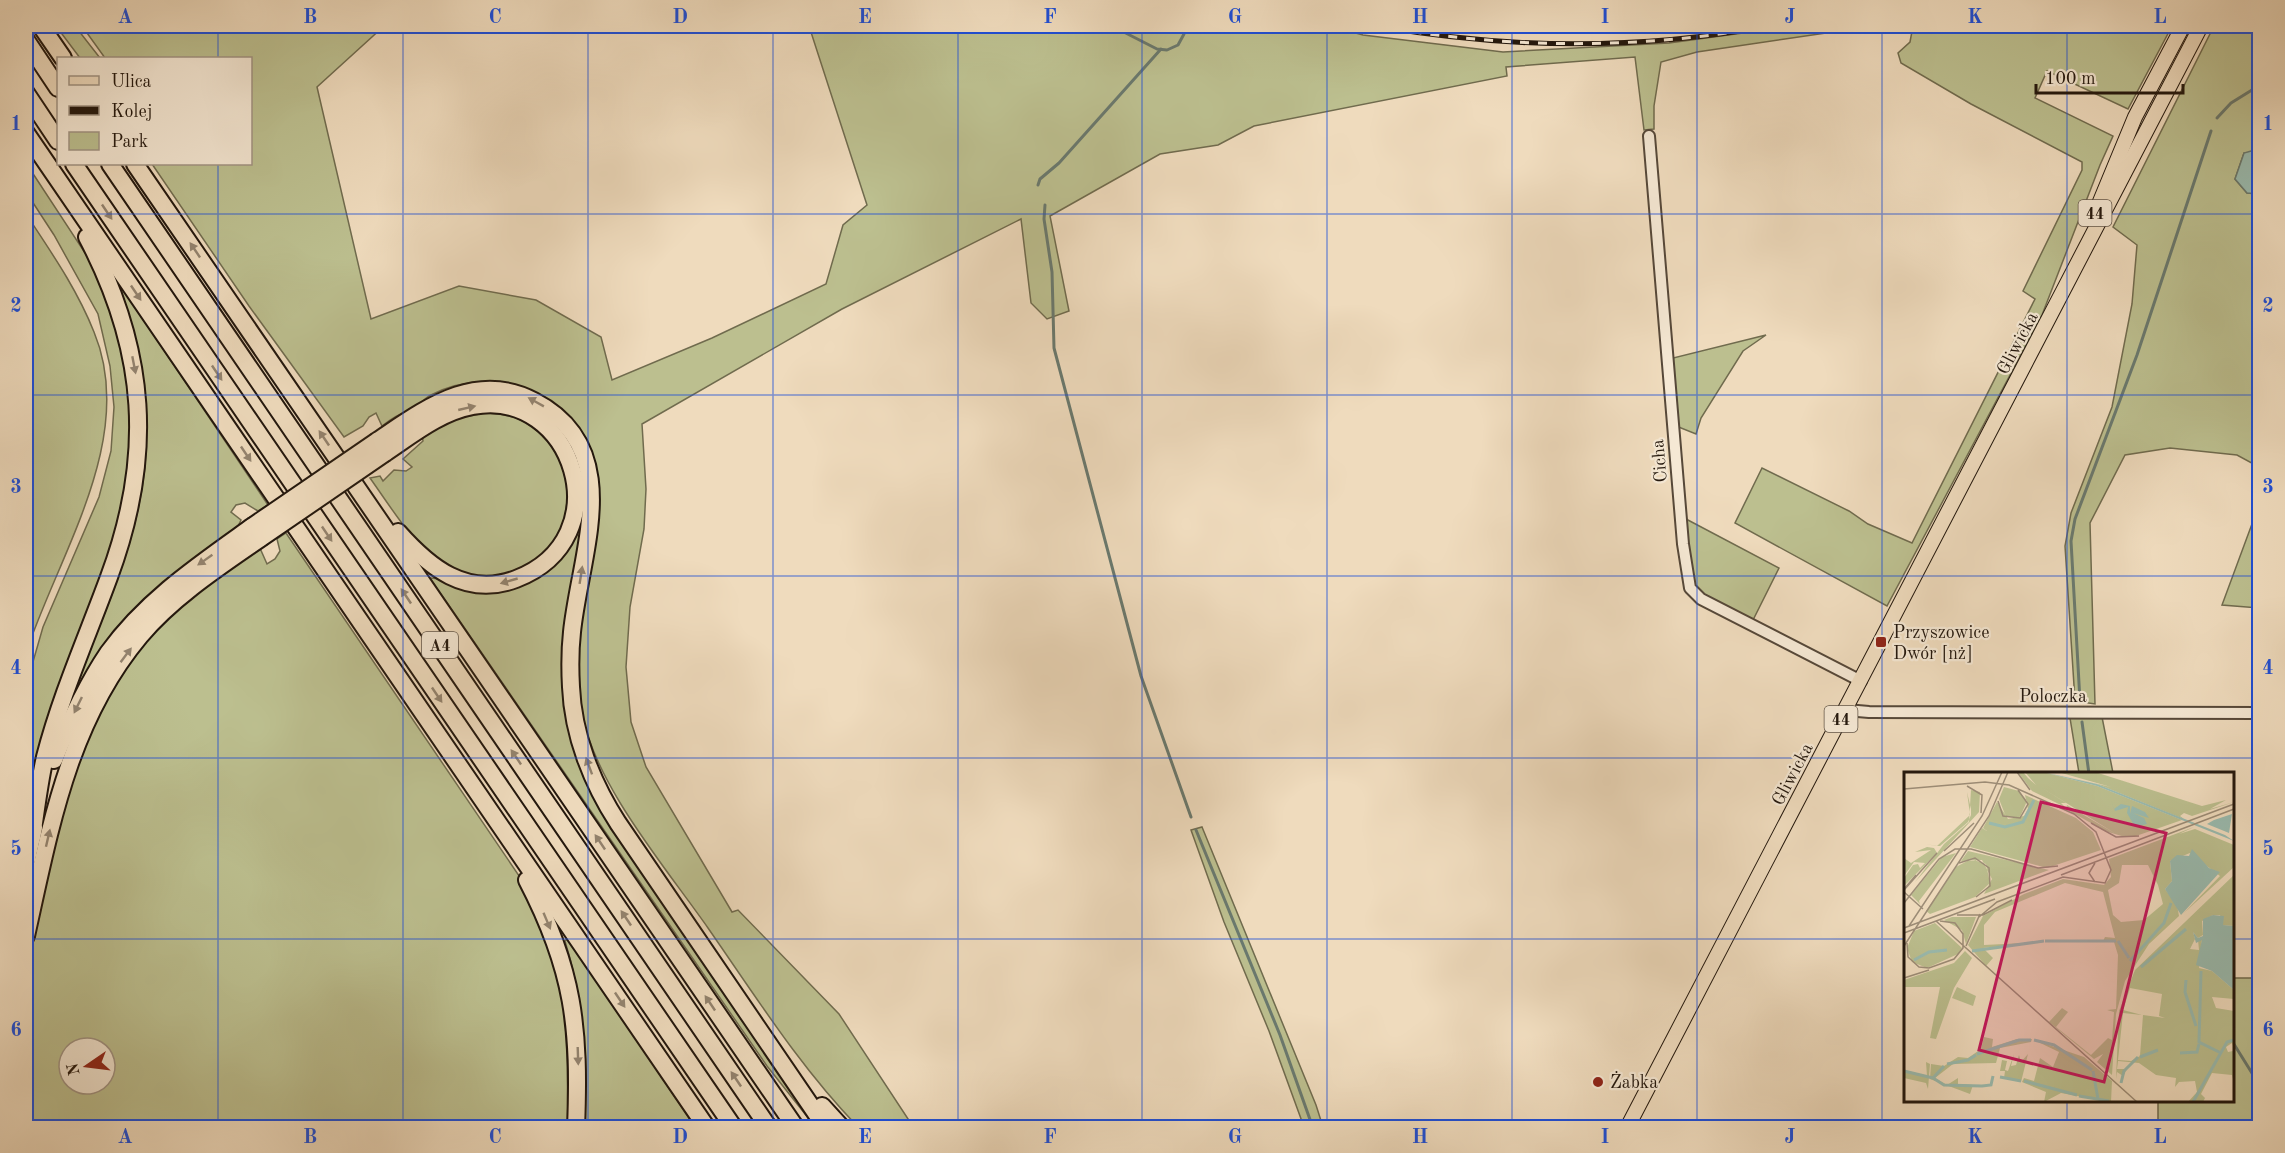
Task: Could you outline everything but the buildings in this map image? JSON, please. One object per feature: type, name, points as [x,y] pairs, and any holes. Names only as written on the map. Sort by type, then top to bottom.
[{"type":"highway","points":[[41,26],[62,57]]},
{"type":"highway","points":[[26,40],[57,86]]},
{"type":"highway","points":[[26,93],[57,140]]},
{"type":"highway","points":[[26,133],[706,1128]]},
{"type":"highway","name":"A4","points":[[75,165],[734,1128]]},
{"type":"highway","name":"A4","points":[[111,165],[769,1128]]},
{"type":"highway","points":[[136,165],[796,1128]]},
{"type":"highway","points":[[32,837],[45,757],[66,688],[126,526],[139,451],[138,397],[128,337],[100,263],[55,176]]},
{"type":"highway","points":[[26,864],[53,762],[78,703],[108,653],[164,592],[381,447],[439,402],[455,394],[488,389],[521,395],[536,402],[564,422],[576,438],[588,465],[592,498],[572,632],[570,662],[574,718],[602,797],[826,1128]]},
{"type":"highway","points":[[357,487],[420,556],[446,575],[461,581],[494,585],[523,576],[544,564],[566,538],[576,503],[573,472],[559,442],[528,415],[503,407],[474,405],[439,418],[381,447]]},
{"type":"highway","points":[[26,936],[50,826],[69,761],[106,682],[141,635],[164,612],[257,532]]},
{"type":"highway","points":[[492,813],[539,903],[565,971],[573,1003],[577,1038],[576,1128]]},
{"type":"highway","points":[[777,1055],[842,1128]]},
{"type":"main road","name":"Gliwicka","points":[[2055,310],[2135,117],[2183,26]]},
{"type":"main road","name":"Gliwicka","points":[[1627,1128],[2201,26]]},
{"type":"street","name":"Cicha","points":[[1649,136],[1684,554],[1690,588],[1701,599],[1861,681]]},
{"type":"street","name":"Poloczka","points":[[1846,710],[2259,714]]},
{"type":"green space","points":[[56,26],[75,26],[99,57],[79,57]]},
{"type":"green space","points":[[82,26],[384,26],[317,87],[371,319],[459,286],[536,300],[601,337],[612,380],[712,338],[826,284],[843,225],[867,205],[809,26],[1330,26],[1363,35],[1503,52],[1669,43],[1794,26],[1874,26],[1697,52],[1661,62],[1654,106],[1654,129],[1644,130],[1635,57],[1506,67],[1507,76],[1254,126],[1218,145],[1160,154],[1050,216],[1069,311],[1047,319],[1031,303],[1021,219],[842,309],[642,424],[646,489],[644,529],[630,607],[626,667],[631,722],[646,767],[732,912],[738,910],[839,1014],[914,1128],[858,1127],[837,1104],[779,1031],[653,853],[617,798],[602,769],[582,714],[577,679],[579,630],[597,515],[597,487],[592,459],[578,428],[559,409],[530,392],[517,387],[488,382],[445,389],[431,395],[413,409],[398,415],[382,426],[376,413],[369,417],[363,426],[344,437],[249,306],[153,165],[252,165],[252,57],[104,57]]},
{"type":"green space","points":[[1475,26],[1668,26],[1568,30]]},
{"type":"green space","points":[[1913,26],[2172,26],[2128,109],[2047,71],[2035,98],[2113,136],[2042,315],[1887,606],[1735,523],[1762,468],[1849,511],[1868,524],[1912,543],[2035,299],[2023,291],[2082,170],[2082,162],[1971,104],[1901,63],[1898,53],[1910,42]]},
{"type":"green space","points":[[2214,26],[2259,26],[2259,152],[2244,153],[2235,179],[2247,193],[2259,194],[2259,467],[2237,455],[2170,448],[2125,455],[2090,523],[2095,704],[2075,701],[2065,546],[2071,513],[2112,407],[2132,304],[2137,245],[2113,227]]},
{"type":"green space","points":[[26,163],[89,259],[115,318],[131,393],[133,444],[116,537],[39,751],[26,808],[26,686],[43,627],[99,497],[111,451],[114,407],[110,366],[98,314],[54,235],[26,192]]},
{"type":"green space","points":[[26,214],[72,286],[94,332],[105,372],[106,413],[100,454],[88,496],[26,653]]},
{"type":"green space","points":[[116,279],[268,505],[258,511],[245,503],[236,505],[231,512],[241,520],[236,530],[68,705],[122,566],[133,531],[146,458],[146,421],[142,385]]},
{"type":"green space","points":[[1766,335],[1743,351],[1701,418],[1696,434],[1676,426],[1673,358]]},
{"type":"green space","points":[[485,413],[515,418],[540,433],[552,447],[561,464],[566,481],[567,500],[558,535],[541,557],[510,573],[484,577],[453,572],[435,561],[405,527],[370,478],[380,476],[383,481],[394,470],[406,471],[412,467],[403,459],[423,441],[422,435],[448,420]]},
{"type":"green space","points":[[2259,505],[2259,608],[2222,605]]},
{"type":"green space","points":[[1686,519],[1779,568],[1753,620],[1696,593],[1689,574]]},
{"type":"green space","points":[[580,522],[584,523],[564,653],[592,785],[813,1124],[767,1066],[430,578],[441,579],[474,592],[509,589],[539,575],[551,564],[563,552]]},
{"type":"green space","points":[[286,533],[528,889],[557,962],[571,1044],[570,1127],[26,1128],[26,967],[75,762],[117,679],[145,642],[183,602],[259,546],[267,564],[275,559],[280,551],[277,539]]},
{"type":"green space","points":[[2102,717],[2113,772],[2079,772],[2070,718]]},
{"type":"green space","points":[[1202,827],[1323,1127],[1304,1127],[1269,1031],[1224,922],[1191,830]]},
{"type":"green space","points":[[568,938],[695,1127],[583,1127],[583,1034],[577,988],[565,941]]},
{"type":"green space","points":[[2234,978],[2259,978],[2259,1127],[2158,1127],[2158,1102],[2234,1102]]},
{"type":"water","points":[[2259,152],[2259,194],[2247,193],[2235,179],[2244,153]]},
{"type":"waterway","points":[[1112,26],[1157,49],[1167,50],[1178,45],[1184,34]]},
{"type":"waterway","points":[[1038,185],[1040,179],[1059,163],[1161,49]]},
{"type":"waterway","points":[[2217,118],[2231,103],[2260,85]]},
{"type":"waterway","points":[[2080,701],[2071,541],[2075,519],[2137,355],[2211,131]]},
{"type":"waterway","points":[[1045,205],[1044,219],[1052,272],[1054,348],[1141,676],[1191,817]]},
{"type":"waterway","points":[[2082,722],[2089,772]]},
{"type":"waterway","points":[[1196,830],[1280,1035],[1313,1128]]},
{"type":"waterway","points":[[2234,1044],[2260,1086]]},
{"type":"railway","points":[[1377,26],[1475,39],[1574,44],[1672,39],[1770,26]]},
{"type":"place","name":"Przyszowice Dwór [nż]","points":[[1881,642]]},
{"type":"place","name":"Żabka","points":[[1598,1082]]}]
